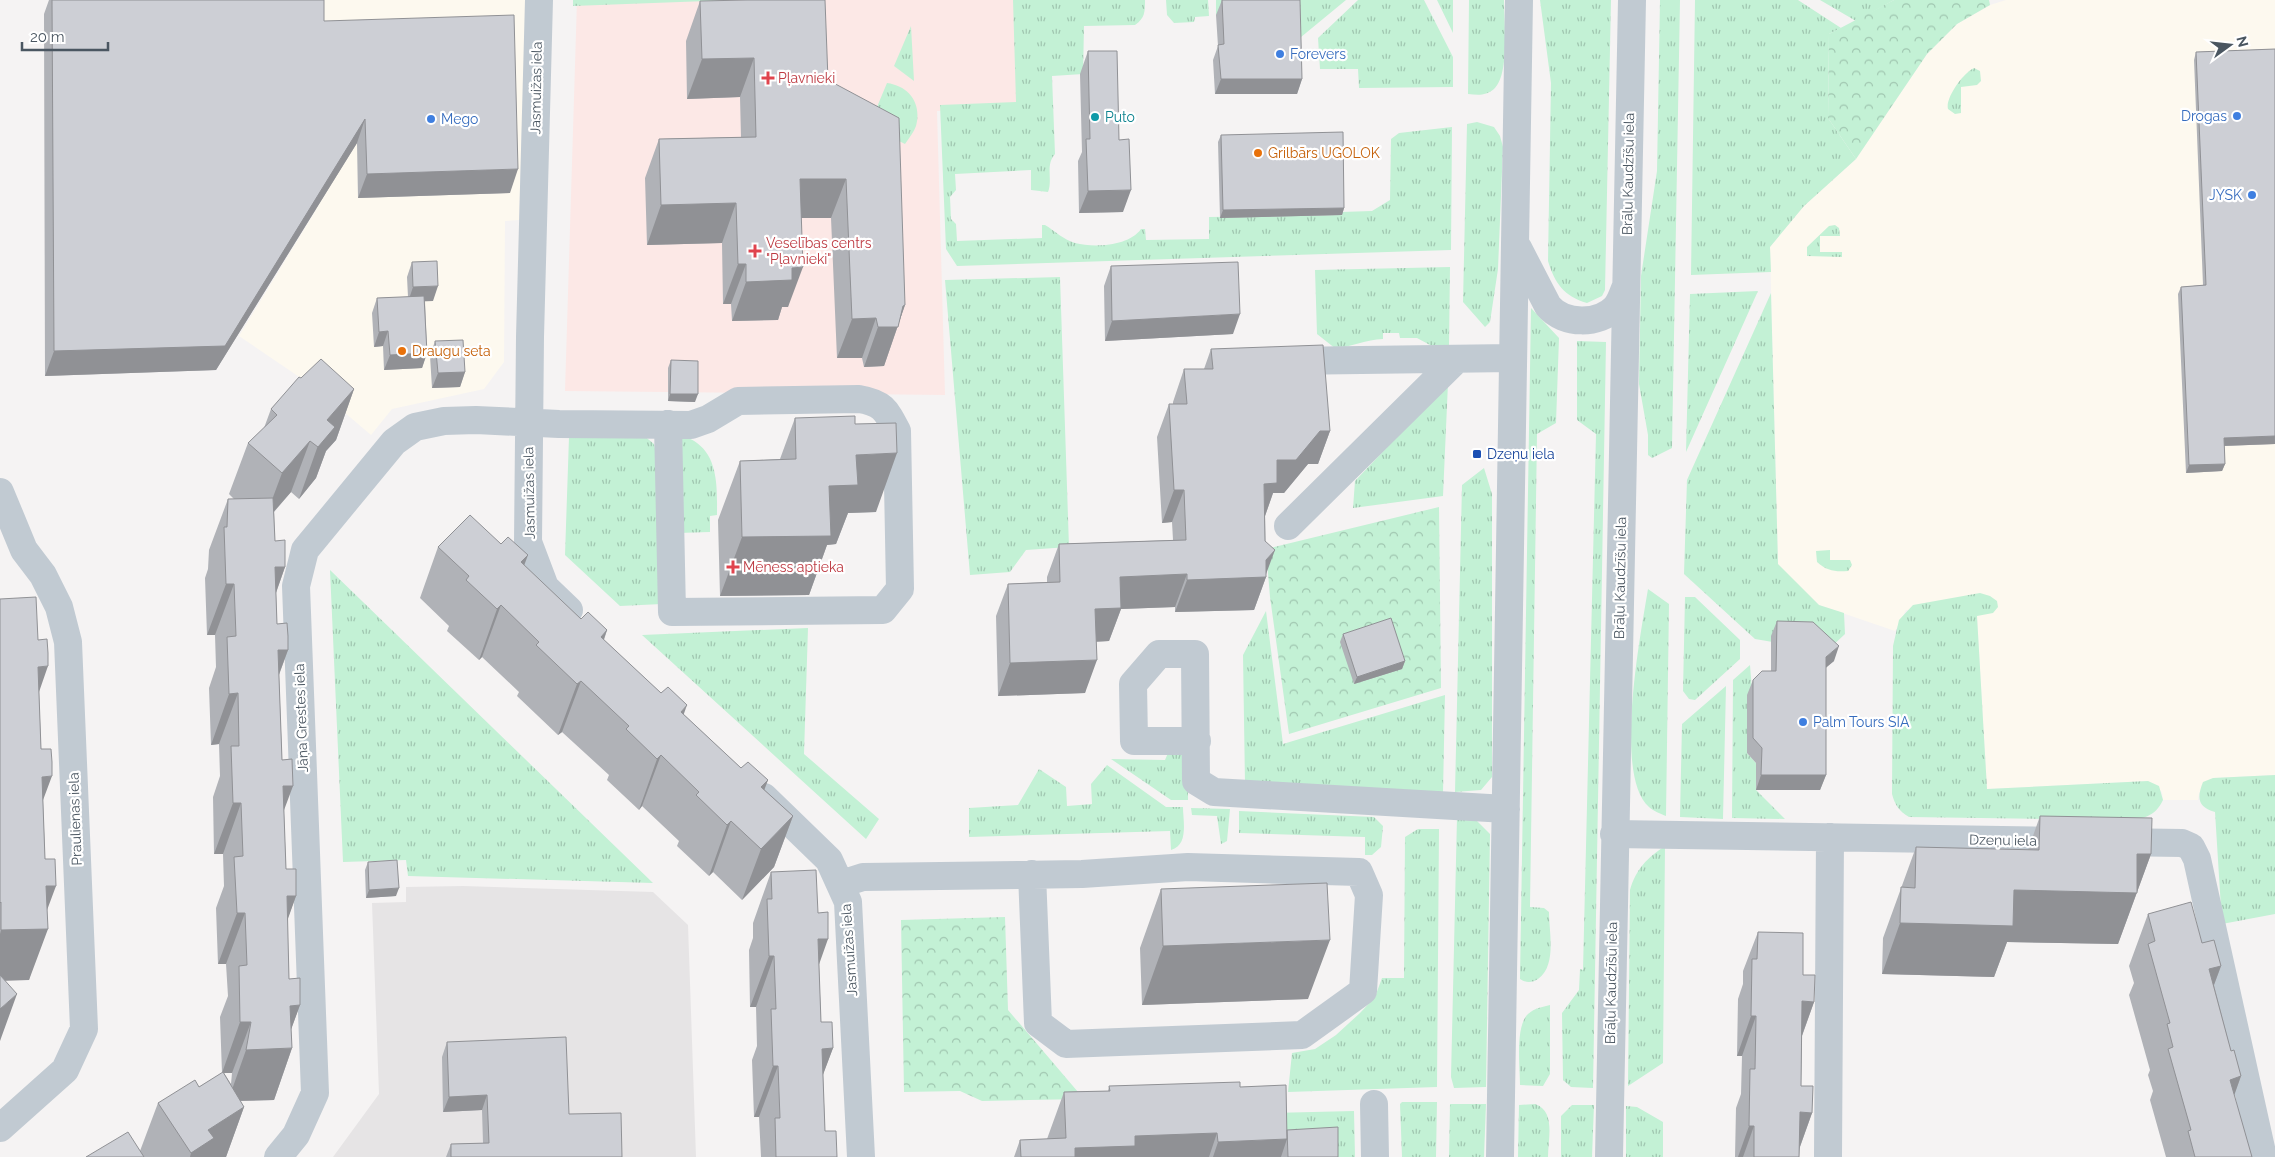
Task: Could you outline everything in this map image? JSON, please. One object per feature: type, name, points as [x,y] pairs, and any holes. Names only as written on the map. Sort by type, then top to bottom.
[{"type":"street","name":"Jasmuižas iela","points":[[538,0],[528,423],[528,542],[546,587],[585,626]]},
{"type":"street","points":[[1500,1157],[1519,0]]},
{"type":"street","name":"Brāļu Kaudzīšu iela","points":[[1609,1157],[1632,0]]},
{"type":"street","points":[[1516,242],[1530,275],[1548,306],[1553,311],[1571,319],[1594,320],[1606,314],[1620,301],[1626,286]]},
{"type":"street","points":[[1258,361],[1512,358]]},
{"type":"street","points":[[1288,526],[1456,360]]},
{"type":"street","name":"Jāņa Grestes iela","points":[[278,1157],[296,1135],[315,1093],[296,586],[305,550],[394,442],[415,427],[444,421],[494,420],[528,423],[668,424],[691,425],[708,419],[738,402],[859,399],[876,402],[887,412],[897,431],[900,589],[883,610],[672,612],[668,424]]},
{"type":"street","name":"Praulienas iela","points":[[0,1128],[65,1070],[84,1029],[68,642],[59,607],[43,575],[24,550],[1,499]]},
{"type":"street","points":[[1197,741],[1196,780],[1214,792],[1506,809]]},
{"type":"street","name":"Jasmuižas iela","points":[[745,779],[830,860],[848,902],[861,1157]]},
{"type":"street","name":"Dzeņu iela","points":[[1614,834],[2182,843],[2191,847],[2197,859],[2263,1157]]},
{"type":"street","points":[[1828,1157],[1830,837]]},
{"type":"street","points":[[841,884],[863,878],[1032,874],[1082,874],[1188,867],[1359,872],[1369,895],[1364,991],[1302,1035],[1066,1044],[1038,1023],[1032,874]]},
{"type":"street","points":[[1374,1104],[1375,1157]]},
{"type":"shaded area","points":[[315,0],[526,0],[519,220],[505,221],[504,362],[484,389],[392,409],[371,435],[317,389],[239,336],[316,210]]},
{"type":"shaded area","name":"Veselības centrs \"Pļavnieki\"","points":[[577,0],[1017,0],[1022,109],[937,111],[945,395],[565,391]]},
{"type":"shaded area","points":[[2006,0],[2275,0],[2275,775],[2213,778],[2199,793],[2198,800],[2163,800],[2162,792],[2148,781],[1987,789],[1977,616],[1906,610],[1895,631],[1819,605],[1778,565],[1770,247],[1804,206],[1856,159],[1927,54],[1957,24],[1990,5]]},
{"type":"shaded area","points":[[463,886],[653,892],[688,925],[696,1157],[333,1157],[379,1094],[372,903],[406,902],[406,887]]},
{"type":"green space","points":[[573,0],[734,0],[573,6]]},
{"type":"green space","points":[[1013,0],[1145,0],[1145,8],[1143,17],[1135,25],[1084,26],[1083,74],[1052,76],[1055,154],[1050,163],[1048,192],[1031,190],[1031,170],[955,174],[956,190],[950,197],[951,219],[956,224],[957,241],[1042,238],[1042,225],[1045,225],[1071,242],[1083,245],[1102,245],[1120,242],[1136,235],[1141,229],[1145,229],[1146,240],[1209,239],[1209,217],[1341,215],[1341,212],[1372,211],[1390,200],[1391,139],[1399,133],[1452,127],[1451,250],[957,266],[946,249],[940,105],[1016,102]]},
{"type":"green space","points":[[1166,0],[1208,0],[1209,16],[1195,17],[1194,22],[1174,23],[1167,15]]},
{"type":"green space","points":[[1216,0],[1346,0],[1295,42],[1229,15],[1216,15]]},
{"type":"green space","points":[[1358,0],[1424,0],[1453,57],[1453,87],[1359,88],[1358,69],[1320,69],[1318,38]]},
{"type":"green space","points":[[1437,0],[1453,0],[1453,33]]},
{"type":"green space","points":[[1469,0],[1504,0],[1505,47],[1502,72],[1499,82],[1488,93],[1468,94]]},
{"type":"green space","points":[[1540,0],[1611,0],[1605,290],[1602,296],[1587,303],[1566,293],[1557,283],[1548,261],[1551,83]]},
{"type":"green space","points":[[1660,0],[1680,0],[1672,448],[1652,458],[1648,455],[1648,435],[1639,384],[1641,276],[1657,171]]},
{"type":"green space","points":[[1695,0],[1798,0],[1841,28],[1829,34],[1828,118],[1856,159],[1804,206],[1770,247],[1771,272],[1691,275]]},
{"type":"green space","points":[[1820,0],[1894,0],[1856,21]]},
{"type":"green space","points":[[1894,0],[1989,0],[1990,5],[1957,24],[1927,54],[1856,159],[1828,118],[1829,34]]},
{"type":"green space","points":[[911,26],[914,81],[894,66]]},
{"type":"green space","points":[[1974,68],[1980,71],[1981,81],[1977,85],[1961,87],[1961,113],[1955,114],[1948,109],[1949,99],[1965,75]]},
{"type":"green space","points":[[887,83],[902,88],[912,97],[915,103],[917,110],[916,126],[905,144],[869,126]]},
{"type":"green space","points":[[1477,122],[1494,127],[1500,136],[1503,147],[1498,269],[1490,322],[1485,327],[1463,302],[1467,124]]},
{"type":"green space","points":[[1835,225],[1839,228],[1840,236],[1820,236],[1820,252],[1842,252],[1842,257],[1807,256],[1807,247],[1829,226]]},
{"type":"green space","points":[[1450,267],[1449,345],[1430,345],[1417,338],[1400,338],[1399,333],[1383,333],[1383,339],[1336,349],[1317,334],[1315,270]]},
{"type":"green space","points":[[1060,277],[1069,547],[1026,550],[1010,572],[970,575],[945,280]]},
{"type":"green space","points":[[1758,291],[1686,452],[1690,294]]},
{"type":"green space","points":[[1771,293],[1778,564],[1819,605],[1844,613],[1845,634],[1827,651],[1755,639],[1684,574],[1687,480]]},
{"type":"green space","points":[[1531,308],[1559,338],[1556,423],[1537,434],[1530,907],[1544,908],[1549,912],[1551,948],[1548,966],[1544,973],[1538,979],[1529,982],[1520,979]]},
{"type":"green space","points":[[1577,341],[1606,342],[1593,1088],[1571,1087],[1563,1080],[1562,1013],[1579,990],[1580,969],[1583,970],[1596,434],[1577,420]]},
{"type":"green space","points":[[1448,383],[1443,496],[1353,508],[1355,481]]},
{"type":"green space","points":[[676,433],[697,443],[704,450],[713,466],[717,515],[710,516],[710,532],[678,533]]},
{"type":"green space","points":[[643,435],[654,444],[656,453],[662,604],[620,606],[565,555],[569,437]]},
{"type":"green space","points":[[1484,468],[1492,494],[1492,777],[1481,790],[1455,792],[1462,485]]},
{"type":"green space","points":[[1439,507],[1441,688],[1289,734],[1270,597],[1266,549]]},
{"type":"green space","points":[[1830,550],[1830,560],[1850,560],[1852,565],[1848,571],[1831,570],[1817,562],[1816,551]]},
{"type":"green space","points":[[330,570],[653,883],[408,876],[406,860],[343,862]]},
{"type":"green space","points":[[1648,589],[1669,604],[1666,816],[1649,807],[1638,790],[1633,766],[1631,736],[1632,702]]},
{"type":"green space","points":[[1980,593],[1990,596],[1997,601],[1998,607],[1993,613],[1977,616],[1987,789],[2148,781],[2159,786],[2163,800],[2152,814],[2143,818],[2126,820],[1909,817],[1898,807],[1892,794],[1893,646],[1899,620],[1913,605]]},
{"type":"green space","points":[[1685,597],[1695,597],[1740,640],[1740,659],[1695,700],[1689,699],[1683,691]]},
{"type":"green space","points":[[1266,611],[1283,744],[1445,695],[1443,793],[1245,784],[1243,655]]},
{"type":"green space","points":[[808,628],[804,754],[879,819],[866,839],[642,635]]},
{"type":"green space","points":[[1750,665],[1752,691],[1747,753],[1756,763],[1756,790],[1785,819],[1732,818],[1733,680]]},
{"type":"green space","points":[[1726,686],[1723,819],[1680,817],[1682,724]]},
{"type":"green space","points":[[1176,749],[1188,759],[1188,800],[1171,800],[1111,759],[1165,760],[1168,753]]},
{"type":"green space","points":[[1107,765],[1166,807],[1183,807],[1184,832],[1183,838],[1177,847],[1171,850],[1170,831],[969,837],[969,808],[1018,805],[1039,769],[1066,787],[1067,806],[1092,804],[1091,784]]},
{"type":"green space","points":[[2275,775],[2275,914],[2222,924],[2215,812],[2209,810],[2200,801],[2201,787],[2203,782],[2213,778]]},
{"type":"green space","points":[[1191,808],[1230,809],[1227,841],[1221,844],[1217,816],[1192,815]]},
{"type":"green space","points":[[1239,811],[1374,817],[1383,826],[1381,847],[1372,855],[1365,855],[1365,837],[1239,833]]},
{"type":"green space","points":[[1457,817],[1474,818],[1490,834],[1486,1087],[1454,1088],[1451,1077]]},
{"type":"green space","points":[[1418,829],[1439,829],[1437,1087],[1288,1092],[1292,1053],[1315,1049],[1336,1035],[1375,997],[1382,978],[1404,978],[1405,837]]},
{"type":"green space","points":[[1665,846],[1663,1063],[1628,1086],[1630,890],[1639,870],[1653,855]]},
{"type":"green space","points":[[1005,917],[1008,1010],[1084,1099],[982,1101],[960,1091],[904,1092],[901,920]]},
{"type":"green space","points":[[1550,1005],[1550,1074],[1543,1086],[1520,1085],[1519,1047],[1524,1020],[1533,1010]]},
{"type":"green space","points":[[1402,1102],[1437,1102],[1436,1157],[1402,1157],[1400,1104]]},
{"type":"green space","points":[[1450,1104],[1486,1104],[1484,1157],[1449,1157]]},
{"type":"green space","points":[[1535,1104],[1542,1108],[1548,1119],[1548,1157],[1518,1157],[1519,1105]]},
{"type":"green space","points":[[1572,1105],[1594,1105],[1592,1157],[1561,1157],[1561,1116]]},
{"type":"green space","points":[[1626,1106],[1637,1107],[1663,1122],[1663,1157],[1626,1157]]},
{"type":"green space","points":[[1354,1111],[1355,1157],[1271,1157],[1271,1113]]},
{"type":"building","points":[[52,0],[324,0],[324,21],[514,15],[518,169],[367,174],[365,119],[225,346],[54,351]]},
{"type":"building","points":[[825,0],[828,80],[899,118],[905,305],[903,306],[898,327],[878,327],[876,318],[852,319],[846,179],[800,179],[803,267],[792,268],[792,280],[746,282],[746,264],[738,264],[736,203],[661,205],[659,139],[756,137],[754,58],[702,59],[700,1]]},
{"type":"building","points":[[1222,0],[1300,0],[1302,79],[1221,79],[1218,45],[1224,44]]},
{"type":"building","points":[[2275,49],[2275,436],[2224,438],[2225,464],[2189,465],[2181,287],[2206,285],[2196,52]]},
{"type":"building","name":"Puto","points":[[1088,51],[1117,51],[1119,140],[1129,139],[1131,190],[1088,191],[1086,139],[1090,139]]},
{"type":"building","points":[[1343,132],[1344,208],[1223,210],[1221,135]]},
{"type":"building","points":[[437,261],[438,286],[413,287],[412,262]]},
{"type":"building","points":[[1238,262],[1240,314],[1112,321],[1111,266]]},
{"type":"building","points":[[424,296],[427,353],[390,355],[388,331],[379,332],[377,298]]},
{"type":"building","points":[[463,340],[465,372],[438,373],[435,341]]},
{"type":"building","points":[[1323,345],[1330,431],[1320,431],[1296,460],[1277,460],[1277,483],[1264,484],[1265,541],[1275,550],[1266,560],[1266,577],[1187,580],[1187,574],[1120,577],[1121,608],[1095,609],[1097,660],[1010,663],[1008,584],[1060,582],[1059,544],[1186,540],[1184,490],[1174,490],[1169,404],[1187,404],[1184,369],[1213,369],[1211,349]]},
{"type":"building","points":[[321,359],[354,389],[327,420],[335,427],[318,447],[310,441],[282,473],[248,443],[277,415],[271,409],[299,377],[301,378]]},
{"type":"building","points":[[671,360],[698,361],[698,394],[670,394]]},
{"type":"building","points":[[855,416],[855,424],[896,423],[897,453],[856,455],[858,485],[829,486],[831,536],[742,537],[740,461],[796,459],[795,418]]},
{"type":"building","points":[[273,498],[275,541],[285,540],[285,567],[275,567],[277,624],[287,623],[288,636],[288,650],[278,650],[282,760],[292,759],[293,786],[283,786],[286,869],[296,869],[296,896],[287,896],[289,979],[300,978],[300,1005],[290,1006],[292,1048],[246,1050],[251,1022],[240,1022],[239,966],[247,965],[245,913],[237,913],[234,857],[243,856],[241,803],[233,803],[231,746],[239,746],[238,693],[229,694],[227,637],[236,636],[234,584],[226,584],[224,527],[227,527],[228,499]]},
{"type":"building","points":[[470,515],[501,544],[508,537],[528,555],[521,562],[581,619],[588,612],[607,630],[601,637],[661,693],[668,687],[687,705],[681,712],[741,768],[748,762],[768,780],[761,787],[793,816],[761,849],[731,821],[727,825],[696,795],[699,792],[661,755],[657,759],[626,729],[629,726],[581,681],[577,684],[536,645],[539,642],[501,605],[497,609],[466,580],[469,576],[438,547]]},
{"type":"building","points":[[36,597],[38,640],[47,639],[48,653],[48,666],[38,667],[41,749],[51,749],[52,762],[52,776],[42,777],[45,859],[55,859],[56,886],[46,886],[48,929],[1,930],[0,599]]},
{"type":"building","points":[[1391,618],[1405,661],[1357,677],[1343,634]]},
{"type":"building","points":[[1777,621],[1813,622],[1839,646],[1826,657],[1826,775],[1761,775],[1762,748],[1753,738],[1753,680],[1762,671],[1776,671]]},
{"type":"building","points":[[2040,816],[2152,818],[2151,854],[2137,854],[2137,893],[2014,890],[2013,926],[1900,923],[1901,887],[1915,888],[1916,847],[2039,850]]},
{"type":"building","points":[[397,860],[399,888],[369,890],[368,862]]},
{"type":"building","points":[[816,870],[818,913],[828,912],[828,939],[818,939],[821,1022],[832,1022],[833,1048],[822,1049],[825,1131],[836,1131],[837,1157],[776,1157],[775,1118],[780,1118],[778,1066],[773,1066],[771,1009],[776,1009],[774,956],[769,956],[767,899],[772,899],[771,872]]},
{"type":"building","points":[[1327,883],[1330,940],[1163,946],[1161,889]]},
{"type":"building","points":[[2191,902],[2202,943],[2214,940],[2221,966],[2209,969],[2231,1051],[2234,1050],[2241,1076],[2230,1080],[2252,1157],[2195,1157],[2188,1131],[2191,1130],[2168,1049],[2173,1047],[2167,1024],[2170,1023],[2148,944],[2155,941],[2148,914]]},
{"type":"building","points":[[1758,932],[1803,933],[1803,975],[1815,975],[1814,1002],[1802,1001],[1801,1086],[1813,1086],[1812,1113],[1800,1112],[1799,1157],[1754,1157],[1754,1126],[1749,1126],[1750,1069],[1755,1069],[1756,1016],[1751,1016],[1752,959],[1757,959]]},
{"type":"building","points":[[0,975],[17,994],[0,1009]]},
{"type":"building","points":[[566,1037],[569,1114],[621,1113],[622,1157],[451,1157],[451,1144],[489,1143],[487,1095],[449,1097],[447,1042]]},
{"type":"building","points":[[223,1072],[244,1107],[208,1130],[214,1138],[191,1153],[158,1103],[195,1080],[199,1087]]},
{"type":"building","points":[[1240,1082],[1240,1087],[1286,1085],[1287,1139],[1218,1142],[1217,1133],[1135,1136],[1135,1146],[1075,1148],[1075,1157],[1021,1157],[1020,1140],[1066,1138],[1064,1092],[1110,1091],[1109,1086]]},
{"type":"building","points":[[1338,1127],[1338,1157],[1288,1157],[1287,1130]]},
{"type":"building","points":[[128,1132],[144,1157],[86,1157]]},
{"type":"place","name":"Forevers","points":[[1280,54]]},
{"type":"place","name":"Pļavnieki","points":[[768,78]]},
{"type":"place","name":"Drogas","points":[[2237,116]]},
{"type":"place","name":"Puto","points":[[1095,117]]},
{"type":"place","name":"Mego","points":[[431,119]]},
{"type":"place","name":"Grilbārs UGOLOK","points":[[1258,153]]},
{"type":"place","name":"JYSK","points":[[2252,195]]},
{"type":"place","name":"Veselības centrs \"Pļavnieki\"","points":[[755,251]]},
{"type":"place","name":"Draugu seta","points":[[402,351]]},
{"type":"place","name":"Dzeņu iela","points":[[1477,454]]},
{"type":"place","name":"Mēness aptieka","points":[[733,567]]},
{"type":"place","name":"Palm Tours SIA","points":[[1803,722]]}]
